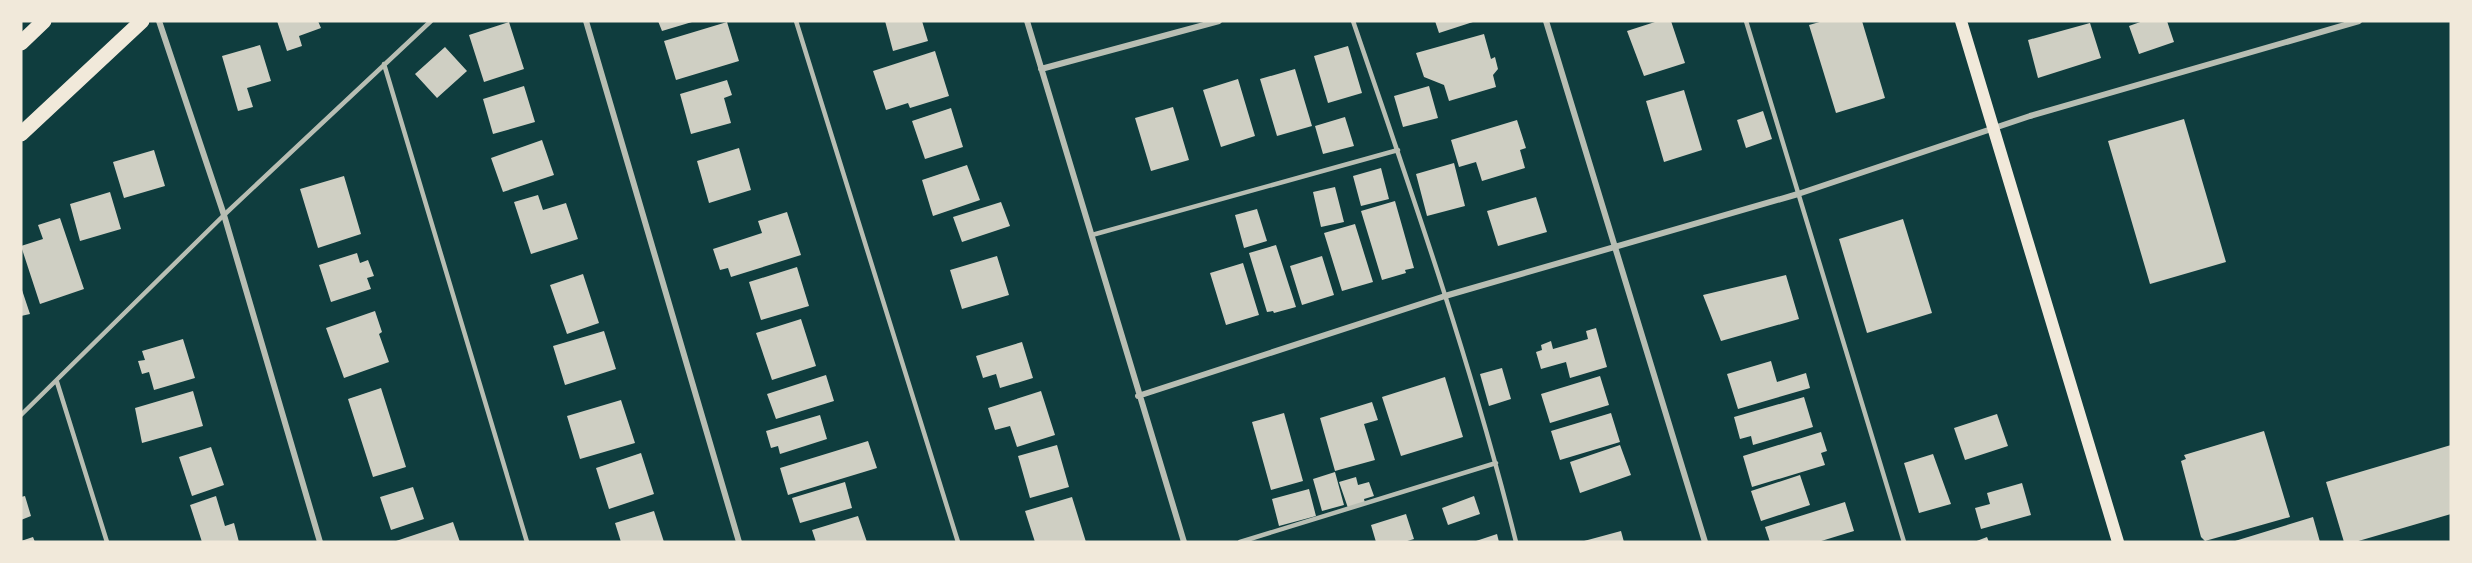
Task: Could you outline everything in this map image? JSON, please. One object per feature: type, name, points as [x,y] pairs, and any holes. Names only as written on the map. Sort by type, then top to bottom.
[{"type":"main road","points":[[21,43],[44,21]]},
{"type":"main road","points":[[21,134],[142,21]]},
{"type":"main road","points":[[1961,21],[2118,542]]},
{"type":"street","points":[[159,21],[224,215],[320,542]]},
{"type":"street","points":[[586,21],[739,542]]},
{"type":"street","points":[[1027,21],[1138,396],[1184,542]]},
{"type":"street","points":[[1041,69],[1219,21]]},
{"type":"street","points":[[1546,21],[1705,542]]},
{"type":"street","points":[[1138,396],[1445,296],[1798,194],[1994,129],[2359,21]]},
{"type":"lane","points":[[21,415],[224,215],[431,21]]},
{"type":"lane","points":[[796,21],[958,542]]},
{"type":"lane","points":[[1353,21],[1445,296],[1496,464],[1516,542]]},
{"type":"lane","points":[[1746,21],[1904,542]]},
{"type":"lane","points":[[384,64],[527,542]]},
{"type":"lane","points":[[1092,235],[1398,150]]},
{"type":"lane","points":[[57,382],[107,542]]},
{"type":"lane","points":[[1240,542],[1496,464]]},
{"type":"building","points":[[277,21],[318,21],[321,28],[299,36],[302,46],[287,51]]},
{"type":"building","points":[[658,21],[692,21],[692,22],[662,31]]},
{"type":"building","points":[[885,21],[922,21],[928,41],[893,51]]},
{"type":"building","points":[[1435,21],[1476,21],[1439,33]]},
{"type":"building","points":[[1658,21],[1671,21],[1685,63],[1644,76],[1627,31]]},
{"type":"building","points":[[1823,21],[1862,21],[1885,98],[1836,113],[1809,25]]},
{"type":"building","points":[[2143,21],[2167,21],[2174,42],[2139,54],[2129,26]]},
{"type":"building","points":[[509,22],[524,69],[484,82],[469,35]]},
{"type":"building","points":[[727,22],[739,61],[676,80],[664,41]]},
{"type":"building","points":[[2090,23],[2101,58],[2038,78],[2028,40]]},
{"type":"building","points":[[1484,34],[1491,59],[1495,57],[1498,69],[1493,75],[1496,87],[1449,101],[1444,85],[1424,77],[1416,53]]},
{"type":"building","points":[[260,45],[271,81],[247,88],[253,107],[238,111],[222,56]]},
{"type":"building","points":[[1348,46],[1362,93],[1328,103],[1314,56]]},
{"type":"building","points":[[445,47],[467,71],[437,98],[415,74]]},
{"type":"building","points":[[935,51],[949,96],[910,108],[908,103],[886,110],[873,71]]},
{"type":"building","points":[[1295,69],[1312,126],[1277,136],[1260,79]]},
{"type":"building","points":[[1238,79],[1255,136],[1221,147],[1203,90]]},
{"type":"building","points":[[727,80],[732,95],[724,98],[731,123],[691,134],[680,94]]},
{"type":"building","points":[[524,86],[535,122],[493,134],[483,99]]},
{"type":"building","points":[[1429,86],[1438,118],[1403,127],[1394,96]]},
{"type":"building","points":[[1684,90],[1702,150],[1664,162],[1646,101]]},
{"type":"building","points":[[1173,107],[1189,160],[1151,171],[1135,118]]},
{"type":"building","points":[[951,108],[963,147],[925,159],[912,121]]},
{"type":"building","points":[[1763,111],[1772,139],[1746,148],[1737,120]]},
{"type":"building","points":[[1345,117],[1354,146],[1323,154],[1315,126]]},
{"type":"building","points":[[2184,119],[2226,262],[2150,284],[2108,141]]},
{"type":"building","points":[[1517,120],[1526,148],[1520,150],[1525,168],[1482,181],[1476,162],[1459,167],[1451,140]]},
{"type":"building","points":[[542,140],[554,175],[503,192],[491,158]]},
{"type":"building","points":[[739,148],[751,190],[709,203],[697,161]]},
{"type":"building","points":[[154,150],[165,186],[124,198],[113,162]]},
{"type":"building","points":[[1454,163],[1465,206],[1427,216],[1416,174]]},
{"type":"building","points":[[967,165],[980,200],[933,216],[922,180]]},
{"type":"building","points":[[1381,168],[1389,199],[1361,206],[1353,176]]},
{"type":"building","points":[[344,176],[361,234],[318,248],[300,189]]},
{"type":"building","points":[[1335,187],[1344,222],[1321,227],[1313,192]]},
{"type":"building","points":[[110,192],[121,229],[80,241],[70,204]]},
{"type":"building","points":[[538,195],[543,210],[566,203],[578,239],[531,254],[514,202]]},
{"type":"building","points":[[1536,197],[1547,232],[1498,246],[1487,211]]},
{"type":"building","points":[[1395,201],[1414,268],[1405,270],[1406,273],[1382,280],[1361,211]]},
{"type":"building","points":[[1001,202],[1010,226],[962,242],[953,217]]},
{"type":"building","points":[[1257,209],[1267,241],[1244,248],[1235,215]]},
{"type":"building","points":[[787,212],[801,255],[731,277],[728,268],[720,270],[713,249],[762,233],[758,221]]},
{"type":"building","points":[[60,218],[84,289],[40,304],[21,246],[43,239],[38,225]]},
{"type":"building","points":[[1903,219],[1932,313],[1867,333],[1839,239]]},
{"type":"building","points":[[1355,224],[1373,282],[1342,291],[1324,233]]},
{"type":"building","points":[[1276,245],[1296,307],[1274,313],[1273,311],[1267,312],[1249,253]]},
{"type":"building","points":[[357,253],[360,263],[368,260],[374,276],[367,278],[371,289],[331,302],[319,265]]},
{"type":"building","points":[[997,256],[1009,295],[962,309],[950,270]]},
{"type":"building","points":[[1322,256],[1334,295],[1302,305],[1290,266]]},
{"type":"building","points":[[1243,263],[1259,315],[1226,325],[1210,273]]},
{"type":"building","points":[[797,267],[809,306],[761,320],[749,282]]},
{"type":"building","points":[[583,274],[599,323],[567,334],[550,285]]},
{"type":"building","points":[[1786,275],[1799,319],[1721,341],[1703,295]]},
{"type":"building","points":[[21,287],[30,314],[21,316]]},
{"type":"building","points":[[375,311],[382,332],[379,334],[389,362],[344,378],[326,328]]},
{"type":"building","points":[[801,319],[816,366],[772,380],[756,333]]},
{"type":"building","points":[[1596,328],[1607,367],[1570,378],[1566,362],[1541,369],[1536,352],[1542,350],[1541,345],[1551,341],[1553,349],[1588,339],[1586,331]]},
{"type":"building","points":[[604,331],[616,369],[565,385],[553,346]]},
{"type":"building","points":[[183,339],[195,378],[154,390],[149,372],[142,374],[138,361],[145,360],[142,351]]},
{"type":"building","points":[[1022,342],[1033,378],[1000,388],[996,374],[983,378],[976,356]]},
{"type":"building","points":[[1771,361],[1777,382],[1806,373],[1810,388],[1738,409],[1727,374]]},
{"type":"building","points":[[1502,368],[1511,399],[1489,406],[1480,374]]},
{"type":"building","points":[[826,375],[834,401],[776,419],[767,394]]},
{"type":"building","points":[[1600,376],[1609,405],[1550,423],[1541,394]]},
{"type":"building","points":[[1445,377],[1463,437],[1401,456],[1382,397]]},
{"type":"building","points":[[381,388],[406,467],[373,477],[348,399]]},
{"type":"building","points":[[193,391],[203,426],[142,443],[135,408]]},
{"type":"building","points":[[1041,391],[1055,435],[1017,447],[1010,426],[995,430],[988,408]]},
{"type":"building","points":[[1804,397],[1813,427],[1753,445],[1751,436],[1740,439],[1734,417]]},
{"type":"building","points":[[621,400],[635,443],[580,459],[567,416]]},
{"type":"building","points":[[1372,402],[1378,420],[1364,424],[1375,460],[1335,471],[1320,418]]},
{"type":"building","points":[[1284,413],[1303,481],[1271,490],[1252,422]]},
{"type":"building","points":[[1611,413],[1620,442],[1560,460],[1551,431]]},
{"type":"building","points":[[1997,414],[2008,446],[1965,460],[1954,428]]},
{"type":"building","points":[[820,415],[827,439],[780,454],[778,446],[771,448],[766,431]]},
{"type":"building","points":[[2264,431],[2290,517],[2205,541],[2201,537],[2181,461],[2186,459],[2184,455]]},
{"type":"building","points":[[1821,432],[1827,451],[1821,453],[1825,465],[1752,487],[1743,456]]},
{"type":"building","points":[[868,441],[877,468],[788,495],[780,468]]},
{"type":"building","points":[[1057,445],[1069,487],[1030,498],[1018,456]]},
{"type":"building","points":[[1620,445],[1631,475],[1580,493],[1570,462]]},
{"type":"building","points":[[2451,445],[2451,514],[2355,542],[2344,542],[2326,482]]},
{"type":"building","points":[[211,447],[224,485],[192,496],[179,457]]},
{"type":"building","points":[[641,453],[654,494],[609,509],[596,468]]},
{"type":"building","points":[[1933,454],[1951,504],[1919,513],[1904,463]]},
{"type":"building","points":[[1335,472],[1344,505],[1322,511],[1313,479]]},
{"type":"building","points":[[1800,475],[1810,505],[1761,521],[1751,491]]},
{"type":"building","points":[[1356,477],[1358,485],[1369,482],[1374,496],[1364,499],[1365,503],[1348,508],[1339,482]]},
{"type":"building","points":[[845,482],[852,508],[800,523],[792,498]]},
{"type":"building","points":[[2022,483],[2031,515],[1981,529],[1975,508],[1990,504],[1987,493]]},
{"type":"building","points":[[413,487],[424,519],[391,530],[380,497]]},
{"type":"building","points":[[1309,489],[1316,516],[1279,526],[1272,499]]},
{"type":"building","points":[[25,496],[31,516],[21,520],[21,497]]},
{"type":"building","points":[[216,496],[225,526],[234,523],[239,542],[202,542],[190,505]]},
{"type":"building","points":[[1474,496],[1480,514],[1448,525],[1442,508]]},
{"type":"building","points":[[1072,497],[1086,542],[1035,542],[1025,511]]},
{"type":"building","points":[[1845,502],[1854,531],[1818,542],[1770,542],[1765,527]]},
{"type":"building","points":[[654,511],[664,542],[621,542],[615,523]]},
{"type":"building","points":[[1406,514],[1414,539],[1404,542],[1376,542],[1371,525]]},
{"type":"building","points":[[858,516],[867,542],[816,542],[812,530]]},
{"type":"building","points":[[2313,517],[2320,542],[2235,542],[2235,541]]},
{"type":"building","points":[[453,522],[460,542],[393,542]]},
{"type":"building","points":[[1621,531],[1624,542],[1584,542],[1584,541]]},
{"type":"building","points":[[1497,534],[1499,542],[1473,542]]},
{"type":"building","points":[[33,537],[35,542],[21,542],[21,541]]},
{"type":"building","points":[[1987,537],[1989,542],[1974,542]]}]
